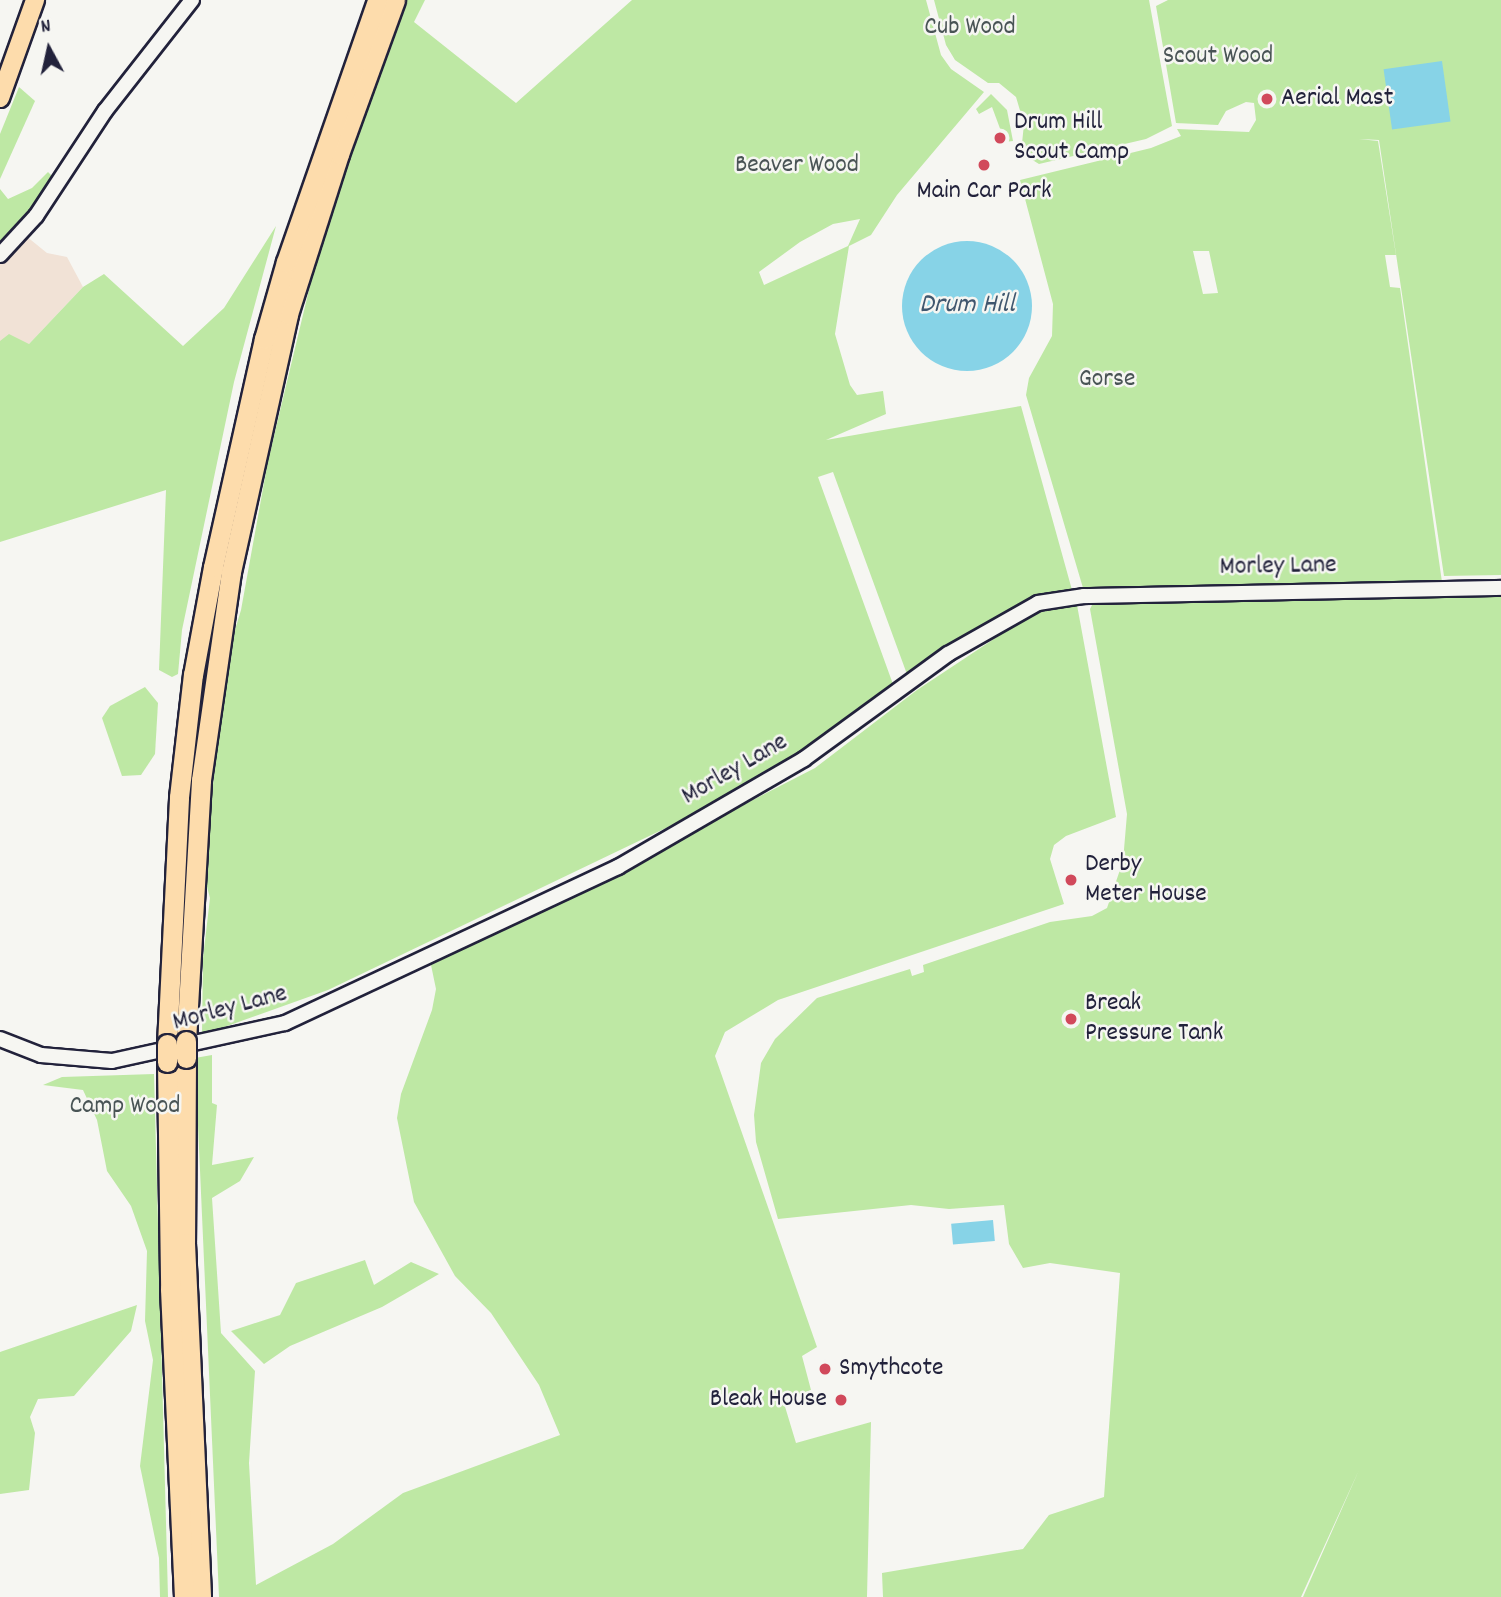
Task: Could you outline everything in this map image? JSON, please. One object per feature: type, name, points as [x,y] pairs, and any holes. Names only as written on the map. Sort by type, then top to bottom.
[{"type":"highway","points":[[184,1597],[170,1289],[179,797],[193,675],[213,568],[264,339],[286,262],[377,0]]},
{"type":"highway","points":[[201,1597],[176,1051],[201,780],[231,572],[288,314],[339,154],[395,0]]},
{"type":"main road","points":[[0,98],[34,0]]},
{"type":"street","points":[[0,255],[36,216],[105,111],[192,0]]},
{"type":"street","name":"Morley Lane","points":[[0,1039],[41,1055],[112,1062],[285,1023],[618,867],[804,759],[948,654],[1038,603],[1084,596],[1501,588]]},
{"type":"shaded area","points":[[26,236],[47,253],[67,257],[83,287],[29,344],[0,341],[0,262]]},
{"type":"green space","name":"Beaver Wood","points":[[400,0],[425,0],[414,22],[516,103],[632,0],[926,0],[941,55],[951,69],[984,92],[897,195],[871,235],[849,246],[835,334],[850,385],[857,395],[883,391],[886,414],[826,440],[1021,406],[1072,590],[1023,602],[908,677],[833,472],[818,477],[894,687],[813,749],[693,815],[328,990],[202,1035],[203,958],[210,898],[203,872],[228,653],[241,610],[268,461],[313,273],[349,145]],"holes":[[[860,219],[848,246],[764,285],[759,272],[800,242],[833,224]]]},
{"type":"green space","name":"Cub Wood","points":[[934,0],[1149,0],[1172,126],[1146,139],[1039,164],[1021,153],[1024,124],[1016,97],[999,83],[988,83],[955,60],[946,45]]},
{"type":"green space","points":[[1168,0],[1501,0],[1501,575],[1444,576],[1379,140],[1359,139],[1378,141],[1396,255],[1385,255],[1390,287],[1400,288],[1442,582],[1083,588],[1026,395],[1029,378],[1052,336],[1053,304],[1020,180],[1151,148],[1181,136],[1177,129],[1249,132],[1256,120],[1254,103],[1246,102],[1226,111],[1218,125],[1176,123],[1156,6]],"holes":[[[1193,251],[1209,251],[1218,293],[1203,294]]]},
{"type":"green space","points":[[19,87],[35,101],[0,179],[0,134]]},
{"type":"green space","points":[[991,94],[1007,110],[1013,141],[1005,142],[992,107],[979,114],[976,109]]},
{"type":"green space","points":[[48,172],[53,177],[38,200],[0,241],[0,189],[8,199],[32,188]]},
{"type":"green space","points":[[276,226],[234,382],[182,630],[178,674],[172,677],[159,670],[166,490],[0,542],[0,341],[9,334],[29,344],[83,287],[104,274],[183,346],[224,308]]},
{"type":"green space","points":[[1501,596],[1501,1597],[1303,1597],[1359,1470],[1301,1597],[883,1597],[882,1573],[1023,1549],[1049,1515],[1104,1497],[1120,1273],[1050,1263],[1023,1268],[1009,1244],[1004,1205],[949,1209],[911,1205],[778,1219],[756,1142],[754,1115],[761,1063],[775,1039],[817,998],[910,969],[912,976],[924,972],[923,965],[1050,922],[1092,916],[1107,908],[1123,861],[1127,814],[1090,609],[1093,603]]},
{"type":"green space","points":[[1077,605],[1116,817],[1066,836],[1054,845],[1050,859],[1064,904],[778,1000],[725,1032],[715,1056],[817,1347],[802,1356],[811,1390],[783,1400],[796,1443],[871,1422],[867,1597],[219,1597],[195,1058],[212,1055],[212,1103],[217,1105],[212,1165],[254,1157],[240,1181],[212,1198],[221,1333],[255,1371],[249,1463],[256,1585],[333,1544],[403,1493],[560,1435],[539,1385],[491,1313],[455,1276],[414,1202],[397,1118],[401,1094],[432,1010],[436,989],[431,965],[815,768],[917,690],[1009,629],[1041,612]]},
{"type":"green space","points":[[145,687],[158,703],[155,754],[141,775],[122,776],[102,718],[110,706]]},
{"type":"green space","name":"Camp Wood","points":[[154,1074],[168,1597],[160,1597],[159,1558],[140,1466],[153,1360],[145,1321],[147,1251],[131,1206],[107,1171],[97,1120],[83,1090],[43,1085],[62,1077]]},
{"type":"green space","points":[[365,1260],[374,1285],[411,1262],[439,1274],[382,1307],[290,1346],[264,1364],[231,1331],[280,1315],[296,1283]]},
{"type":"green space","points":[[137,1305],[131,1331],[74,1396],[38,1399],[30,1417],[35,1433],[29,1490],[0,1494],[0,1352]]},
{"type":"water","points":[[1442,61],[1450,121],[1392,130],[1384,69]]},
{"type":"water","name":"Drum Hill","points":[[967,241],[992,246],[1013,260],[1027,281],[1032,306],[1027,331],[1013,352],[992,366],[967,371],[942,366],[921,352],[907,331],[902,306],[907,281],[921,260],[942,246]]},
{"type":"water","points":[[993,1220],[995,1241],[953,1245],[951,1224]]},
{"type":"place","name":"Aerial Mast","points":[[1267,99]]},
{"type":"place","name":"Drum Hill Scout Camp","points":[[1000,138]]},
{"type":"place","name":"Main Car Park","points":[[984,165]]},
{"type":"place","name":"Derby Meter House","points":[[1071,880]]},
{"type":"place","name":"Break Pressure Tank","points":[[1071,1019]]},
{"type":"place","name":"Smythcote","points":[[825,1369]]},
{"type":"place","name":"Bleak House","points":[[841,1400]]},
{"type":"park label","name":"Scout Wood","points":[[1218,57]]},
{"type":"park label","name":"Gorse","points":[[1107,380]]}]
